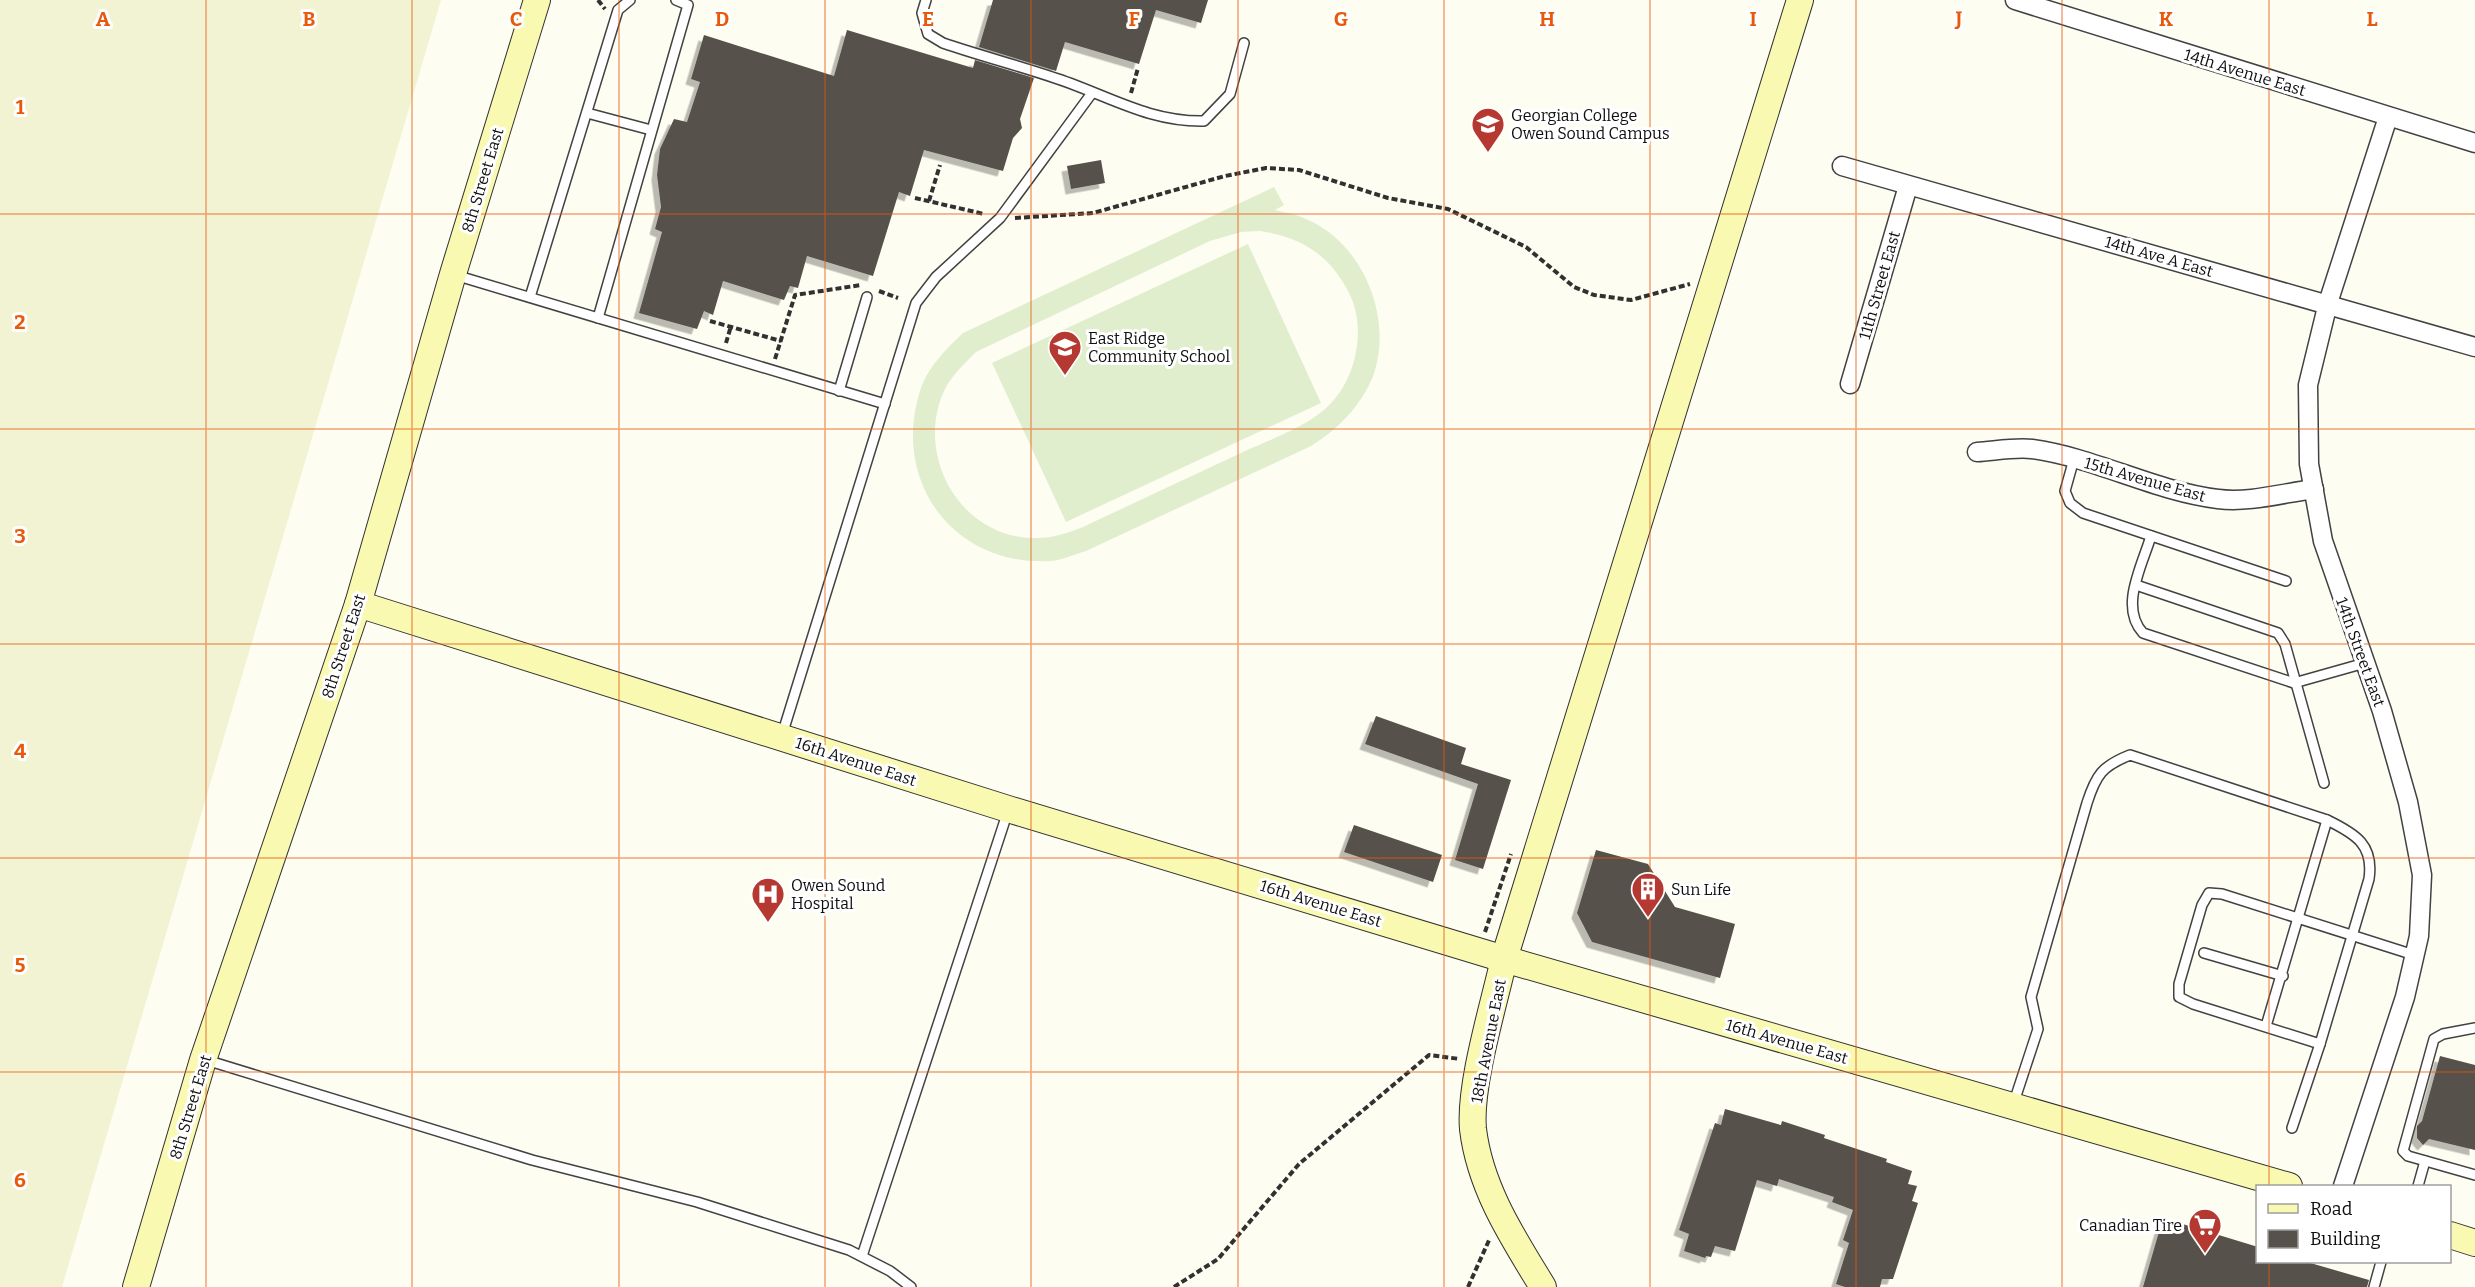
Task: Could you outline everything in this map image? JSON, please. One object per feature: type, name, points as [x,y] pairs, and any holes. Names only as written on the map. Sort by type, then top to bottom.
[{"type":"street","name":"8th Street East","points":[[136,1287],[203,1060],[358,604],[453,274],[537,0]]},
{"type":"street","name":"18th Avenue East","points":[[1543,1287],[1500,1214],[1480,1165],[1473,1128],[1475,1090],[1504,959],[1800,0]]},
{"type":"street","name":"14th Avenue East","points":[[2015,0],[2475,142]]},
{"type":"street","name":"14th Street East","points":[[2343,1185],[2385,1063],[2414,956],[2419,936],[2422,875],[2408,802],[2382,711],[2323,541],[2309,464],[2308,385],[2328,303],[2388,117]]},
{"type":"street","name":"14th Ave A East","points":[[1842,166],[2328,303],[2475,347]]},
{"type":"street","name":"11th Street East","points":[[1850,384],[1908,186]]},
{"type":"street","name":"15th Avenue East","points":[[1977,452],[2030,449],[2074,459],[2178,491],[2220,500],[2253,498],[2314,489]]},
{"type":"street","name":"16th Avenue East","points":[[358,604],[1008,809],[1504,959],[2286,1185]]},
{"type":"street","points":[[2451,1235],[2475,1243]]},
{"type":"lane","points":[[530,297],[618,10],[630,0]]},
{"type":"lane","points":[[598,318],[688,5],[676,0]]},
{"type":"lane","points":[[926,0],[922,13],[928,34],[943,43],[1159,118],[1204,121],[1230,94],[1244,43]]},
{"type":"lane","points":[[781,738],[916,303],[936,277],[1000,218],[1092,93]]},
{"type":"lane","points":[[587,113],[651,130]]},
{"type":"lane","points":[[453,274],[885,404]]},
{"type":"lane","points":[[839,391],[867,297]]},
{"type":"lane","points":[[2074,459],[2065,491],[2070,503],[2083,513],[2286,581]]},
{"type":"lane","points":[[2151,536],[2132,597],[2132,614],[2136,625],[2143,633],[2294,683],[2365,663]]},
{"type":"lane","points":[[2136,585],[2278,633],[2285,644],[2294,683],[2324,783]]},
{"type":"lane","points":[[2013,1106],[2038,1029],[2031,997],[2095,779],[2111,762],[2130,755],[2327,820],[2345,828],[2368,848],[2371,864],[2352,936],[2292,1128]]},
{"type":"lane","points":[[862,1256],[1008,809]]},
{"type":"lane","points":[[2266,1026],[2283,976],[2327,820]]},
{"type":"lane","points":[[2320,1044],[2193,1004],[2180,997],[2179,984],[2202,905],[2209,893],[2222,894],[2414,956]]},
{"type":"lane","points":[[2204,953],[2283,976]]},
{"type":"lane","points":[[2475,1028],[2443,1034],[2434,1040],[2403,1151],[2408,1156],[2475,1175]]},
{"type":"lane","points":[[203,1060],[532,1160],[697,1202],[862,1256],[890,1271],[911,1287]]},
{"type":"lane","points":[[2418,1185],[2425,1161]]},
{"type":"lane","points":[[2374,1287],[2381,1263]]},
{"type":"path","points":[[1127,106],[1138,68]]},
{"type":"path","points":[[929,201],[940,165]]},
{"type":"path","points":[[915,198],[1000,218],[1057,217],[1093,213],[1225,176],[1266,168],[1299,170],[1388,198],[1448,209],[1526,247],[1574,287],[1594,295],[1631,300],[1690,284]]},
{"type":"path","points":[[771,371],[795,295],[862,285],[898,298]]},
{"type":"path","points":[[710,321],[781,341]]},
{"type":"path","points":[[1174,1287],[1218,1259],[1299,1164],[1430,1054],[1482,1063]]},
{"type":"path","points":[[1468,1287],[1500,1214]]},
{"type":"green space","points":[[0,0],[441,0],[62,1287],[0,1287]]},
{"type":"green space","points":[[1274,187],[1284,205],[1275,210],[1302,217],[1326,230],[1344,246],[1358,265],[1377,309],[1380,333],[1378,356],[1367,390],[1339,425],[1311,446],[1086,551],[1051,561],[1016,559],[986,550],[959,534],[938,512],[923,486],[915,457],[913,425],[920,391],[932,367],[963,333]],"holes":[[[1260,231],[1301,243],[1323,258],[1341,280],[1355,308],[1358,339],[1351,371],[1344,386],[1324,410],[1285,434],[1085,526],[1059,535],[1032,538],[1006,534],[983,523],[964,507],[950,488],[940,465],[935,441],[936,416],[947,385],[976,352],[1210,241],[1241,232]]]},
{"type":"green space","points":[[1248,244],[1321,403],[1066,522],[992,363]]},
{"type":"building","points":[[993,0],[1208,0],[1201,23],[1156,10],[1139,64],[1065,42],[1056,71],[979,47]]},
{"type":"building","points":[[847,30],[973,68],[975,60],[1034,78],[1020,119],[1022,128],[1013,138],[1003,171],[924,150],[910,196],[899,192],[873,276],[807,256],[798,288],[790,286],[784,300],[723,281],[713,315],[704,311],[697,329],[639,313],[662,232],[655,229],[661,207],[657,175],[660,149],[674,119],[687,122],[700,82],[691,79],[704,35],[834,76]]},
{"type":"building","points":[[1101,160],[1105,183],[1071,189],[1067,166]]},
{"type":"building","points":[[1376,716],[1466,748],[1461,764],[1511,780],[1483,869],[1455,860],[1478,784],[1365,744]]},
{"type":"building","points":[[1354,825],[1442,855],[1433,882],[1344,852]]},
{"type":"building","name":"Sun Life","points":[[1596,850],[1648,864],[1675,907],[1735,924],[1720,978],[1592,942],[1577,913]]},
{"type":"building","points":[[2440,1056],[2475,1065],[2475,1150],[2429,1139],[2423,1145],[2417,1138],[2417,1126],[2422,1121]]},
{"type":"building","points":[[1725,1109],[1781,1125],[1782,1121],[1825,1135],[1824,1138],[1887,1159],[1886,1162],[1912,1171],[1908,1184],[1917,1186],[1912,1201],[1918,1203],[1893,1279],[1882,1279],[1880,1287],[1845,1287],[1836,1284],[1849,1243],[1843,1240],[1853,1210],[1832,1202],[1834,1197],[1779,1179],[1777,1186],[1757,1180],[1735,1251],[1715,1246],[1711,1257],[1706,1256],[1705,1258],[1684,1251],[1689,1234],[1679,1230],[1715,1123],[1721,1125]]},
{"type":"building","name":"Canadian Tire","points":[[2163,1218],[2256,1246],[2256,1263],[2310,1263],[2369,1280],[2367,1287],[2143,1287]]},
{"type":"place","name":"Georgian College Owen Sound Campus","points":[[1488,153]]},
{"type":"place","name":"East Ridge Community School","points":[[1065,376]]},
{"type":"place","name":"Sun Life","points":[[1648,918]]},
{"type":"place","name":"Owen Sound Hospital","points":[[768,923]]},
{"type":"place","name":"Canadian Tire","points":[[2205,1254]]}]
